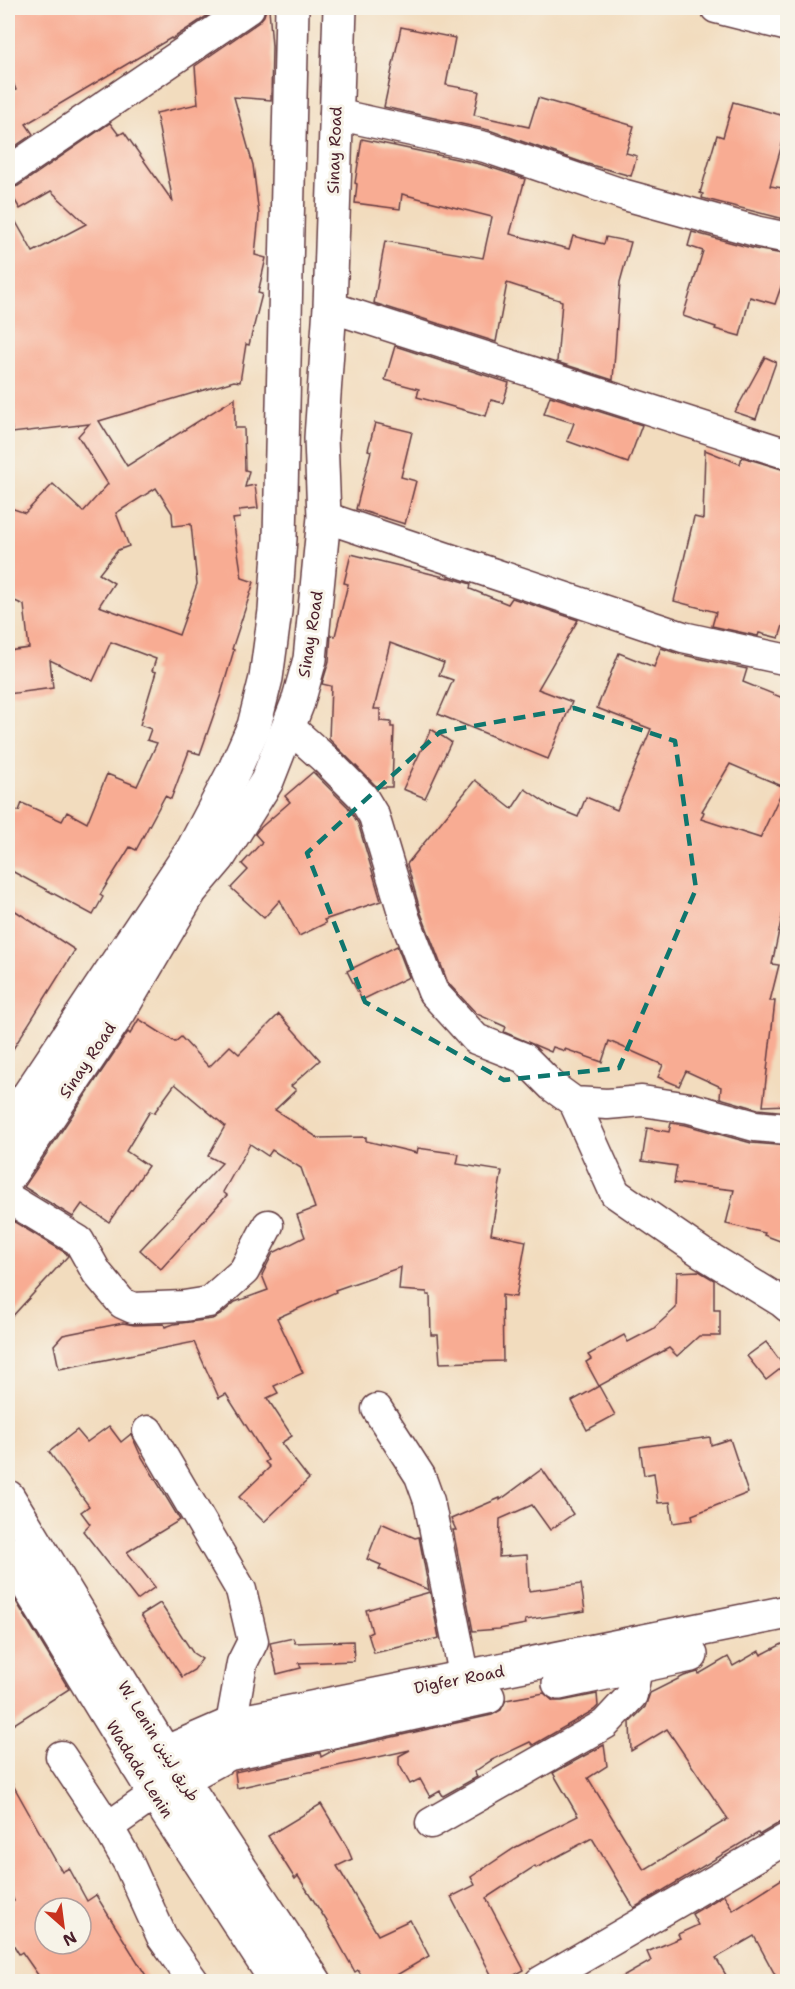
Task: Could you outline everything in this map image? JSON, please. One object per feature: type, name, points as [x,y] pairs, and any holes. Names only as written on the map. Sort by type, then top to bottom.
[{"type":"main road","name":"Sinay Road","points":[[8,1126],[193,849],[235,769],[254,726],[266,678],[275,611],[280,538],[292,8]]},
{"type":"main road","name":"Sinay Road","points":[[8,1177],[120,1011],[191,890],[219,857],[267,781],[289,727],[310,659],[324,517],[321,438],[330,307],[340,8]]},
{"type":"main road","name":"W. Lenin طريق لينين","points":[[8,1497],[159,1772],[315,1982]]},
{"type":"main road","name":"Wadada Lenin","points":[[8,1553],[159,1772],[277,1982]]},
{"type":"main road","name":"Digfer Road","points":[[159,1772],[231,1724],[788,1612]]},
{"type":"main road","name":"Digfer Road","points":[[159,1772],[228,1754],[457,1703],[788,1634]]},
{"type":"street","points":[[8,172],[249,8]]},
{"type":"street","points":[[716,8],[788,26]]},
{"type":"street","points":[[335,114],[485,147],[625,195],[788,238]]},
{"type":"street","points":[[330,307],[788,454]]},
{"type":"street","points":[[324,517],[683,637],[788,660]]},
{"type":"street","points":[[289,727],[362,796],[374,816],[405,918],[433,992],[476,1039],[524,1058],[552,1086],[574,1102],[615,1193],[702,1253],[788,1307]]},
{"type":"street","points":[[574,1102],[607,1104],[642,1101],[690,1108],[755,1126],[788,1129]]},
{"type":"street","points":[[8,1198],[79,1241],[97,1273],[122,1303],[134,1308],[184,1306],[209,1302],[244,1271],[268,1225]]},
{"type":"street","points":[[377,1409],[420,1476],[429,1501],[465,1678]]},
{"type":"street","points":[[148,1431],[241,1590],[253,1641],[242,1664],[231,1724]]},
{"type":"street","points":[[431,1823],[605,1724],[633,1695],[637,1667]]},
{"type":"street","points":[[61,1756],[128,1862],[162,1937],[194,1982]]},
{"type":"street","points":[[108,1827],[159,1772]]},
{"type":"street","points":[[540,1982],[788,1838]]},
{"type":"highlighted area","points":[[574,708],[675,741],[696,889],[619,1068],[504,1080],[365,1002],[307,853],[440,732]]},
{"type":"building","points":[[8,8],[219,8],[172,39],[26,124],[33,134],[8,151],[8,94],[16,90],[8,70]]},
{"type":"building","points":[[266,9],[269,9],[272,46],[271,100],[234,97],[253,165],[259,215],[255,255],[266,258],[258,293],[262,294],[249,345],[246,344],[240,382],[234,381],[99,421],[127,466],[235,398],[235,428],[244,428],[245,470],[249,471],[245,487],[255,485],[258,508],[239,510],[240,518],[233,519],[242,578],[254,582],[232,649],[234,650],[221,694],[200,754],[189,751],[171,799],[165,796],[136,850],[130,847],[100,895],[103,897],[93,915],[8,869],[8,808],[19,811],[22,803],[62,821],[67,812],[87,823],[107,774],[137,786],[157,743],[147,740],[151,729],[140,725],[156,672],[152,671],[156,659],[111,642],[93,681],[50,660],[53,688],[8,694],[8,651],[29,648],[24,605],[8,598],[8,507],[25,513],[53,484],[83,512],[108,484],[78,436],[89,424],[12,433],[8,392],[8,208],[33,252],[86,224],[51,191],[20,209],[8,189],[18,186],[110,123],[119,135],[124,132],[173,202],[156,113],[198,104],[195,66],[259,22]],"holes":[[[156,488],[172,513],[173,526],[191,524],[197,584],[179,635],[99,606],[114,583],[99,574],[118,550],[129,546],[116,513]]]},
{"type":"building","points":[[401,27],[455,38],[446,85],[479,91],[474,115],[529,127],[538,98],[634,126],[626,153],[637,156],[631,176],[584,163],[489,130],[384,107]]},
{"type":"building","points":[[733,102],[788,117],[770,186],[788,189],[788,220],[702,198],[703,194],[700,193],[717,135],[723,137]]},
{"type":"building","points":[[362,139],[480,164],[525,179],[510,234],[569,249],[573,236],[604,244],[606,237],[631,242],[620,282],[613,380],[557,362],[562,301],[507,283],[496,342],[374,303],[385,241],[483,258],[492,217],[402,194],[400,209],[355,203],[357,184],[355,183]]},
{"type":"building","points":[[692,232],[755,249],[788,255],[788,267],[775,304],[750,297],[740,336],[683,316],[703,251],[688,246]]},
{"type":"building","points":[[395,346],[509,383],[503,403],[491,400],[486,416],[417,397],[419,389],[385,380]]},
{"type":"building","points":[[765,357],[776,362],[756,419],[735,412]]},
{"type":"building","points":[[550,396],[642,425],[628,463],[567,441],[574,423],[544,414]]},
{"type":"building","points":[[375,423],[412,432],[401,477],[416,481],[405,524],[356,509],[371,451],[368,450]]},
{"type":"building","points":[[705,450],[740,464],[742,457],[788,471],[788,610],[779,638],[712,626],[716,612],[674,601],[694,517],[703,519]]},
{"type":"building","points":[[351,554],[448,577],[471,584],[470,589],[508,604],[512,598],[578,620],[538,689],[572,702],[548,759],[438,714],[453,680],[439,675],[444,663],[390,643],[374,709],[380,709],[380,721],[391,722],[391,727],[394,727],[392,787],[377,787],[329,739],[331,686],[322,684],[329,661],[331,635],[335,636],[348,584],[344,583]]},
{"type":"building","points":[[661,648],[747,669],[743,682],[788,700],[788,908],[784,907],[772,964],[779,965],[770,1001],[775,1001],[763,1106],[788,1105],[788,1112],[758,1109],[720,1098],[721,1087],[686,1071],[679,1086],[658,1077],[663,1065],[609,1041],[602,1062],[565,1049],[565,1051],[553,1047],[551,1052],[504,1032],[506,1027],[477,1014],[448,983],[421,913],[407,864],[475,780],[512,809],[525,789],[549,805],[578,817],[586,797],[617,810],[651,729],[597,708],[619,653],[654,667]],"holes":[[[730,764],[784,787],[760,838],[701,819],[704,812],[702,811]]]},
{"type":"building","points":[[431,729],[451,742],[425,798],[403,789]]},
{"type":"building","points":[[313,772],[348,807],[358,823],[381,901],[324,920],[326,923],[299,936],[280,900],[264,918],[231,888],[248,870],[242,864],[262,842],[255,834],[290,802],[285,796]]},
{"type":"building","points":[[8,906],[75,950],[8,1057]]},
{"type":"building","points":[[397,946],[409,977],[362,1000],[347,971]]},
{"type":"building","points":[[279,1014],[320,1060],[291,1086],[296,1090],[275,1110],[318,1138],[366,1137],[366,1141],[417,1153],[418,1148],[459,1154],[457,1164],[502,1171],[491,1234],[526,1241],[516,1297],[502,1295],[503,1361],[440,1363],[438,1335],[431,1335],[430,1295],[427,1295],[427,1292],[399,1290],[401,1267],[335,1290],[336,1292],[277,1318],[303,1373],[274,1386],[278,1393],[267,1398],[292,1436],[281,1443],[309,1479],[264,1522],[239,1497],[270,1467],[265,1462],[268,1460],[226,1394],[219,1398],[194,1342],[59,1369],[54,1345],[63,1335],[123,1323],[164,1324],[165,1327],[212,1319],[235,1302],[268,1290],[262,1275],[273,1253],[305,1237],[297,1215],[315,1208],[301,1168],[272,1150],[268,1156],[250,1144],[223,1192],[227,1195],[161,1269],[140,1250],[222,1163],[208,1156],[225,1126],[175,1084],[154,1113],[150,1111],[126,1151],[148,1166],[109,1222],[82,1204],[73,1217],[24,1187],[139,1019],[175,1042],[181,1037],[209,1067],[230,1046],[239,1054]]},
{"type":"building","points":[[671,1123],[751,1143],[788,1146],[788,1244],[764,1235],[765,1233],[726,1224],[734,1190],[674,1183],[677,1166],[642,1161],[647,1128],[669,1132]]},
{"type":"building","points":[[8,1218],[68,1256],[8,1321]]},
{"type":"building","points":[[699,1271],[714,1280],[714,1310],[720,1310],[720,1336],[699,1336],[677,1356],[669,1348],[599,1386],[586,1362],[591,1359],[588,1355],[624,1335],[628,1342],[653,1329],[676,1308],[677,1272]]},
{"type":"building","points":[[766,1342],[784,1366],[766,1380],[747,1356]]},
{"type":"building","points":[[599,1386],[615,1415],[587,1430],[572,1401]]},
{"type":"building","points":[[109,1426],[121,1442],[131,1434],[140,1454],[180,1520],[127,1552],[155,1587],[137,1600],[83,1531],[90,1524],[81,1512],[89,1506],[49,1452],[77,1430],[87,1442]]},
{"type":"building","points":[[710,1437],[711,1445],[730,1439],[748,1493],[692,1515],[693,1520],[673,1523],[670,1502],[658,1503],[654,1473],[644,1475],[640,1447]]},
{"type":"building","points":[[542,1469],[573,1514],[550,1530],[532,1505],[500,1519],[499,1557],[527,1555],[529,1591],[581,1584],[585,1611],[525,1620],[526,1624],[499,1629],[473,1631],[453,1530],[456,1530],[451,1519],[500,1498],[500,1500]]},
{"type":"building","points":[[381,1523],[415,1538],[419,1537],[429,1590],[379,1569],[381,1565],[367,1559]]},
{"type":"building","points":[[8,1588],[69,1689],[8,1728]]},
{"type":"building","points":[[430,1592],[439,1638],[374,1653],[368,1634],[372,1632],[366,1610]]},
{"type":"building","points":[[160,1603],[193,1653],[202,1659],[194,1670],[182,1677],[141,1615]]},
{"type":"building","points":[[293,1638],[295,1643],[353,1641],[354,1661],[299,1663],[301,1668],[277,1674],[270,1643]]},
{"type":"building","points":[[788,1641],[788,1821],[779,1823],[759,1835],[758,1833],[634,1908],[592,1838],[536,1868],[535,1866],[486,1898],[524,1970],[502,1982],[495,1982],[451,1897],[475,1885],[471,1877],[516,1847],[578,1816],[553,1773],[604,1745],[607,1766],[588,1778],[644,1870],[728,1819],[667,1729],[631,1751],[630,1722],[645,1707],[650,1693],[684,1676],[698,1672],[699,1674],[728,1657],[733,1666],[759,1651],[761,1655]]},
{"type":"building","points":[[544,1693],[553,1701],[597,1694],[598,1706],[533,1745],[530,1742],[492,1760],[474,1772],[477,1777],[443,1796],[440,1791],[430,1797],[420,1779],[410,1784],[399,1764],[399,1756],[410,1750],[237,1788],[235,1772],[320,1753],[321,1757],[334,1750],[492,1715],[501,1710],[506,1700]]},
{"type":"building","points":[[8,1776],[62,1872],[69,1868],[84,1896],[33,1896],[33,1956],[93,1956],[93,1897],[96,1895],[150,1982],[62,1982],[60,1976],[43,1982],[22,1952],[19,1954],[8,1936],[8,1905],[14,1901],[8,1887]]},
{"type":"building","points":[[321,1804],[352,1859],[337,1866],[378,1935],[410,1920],[429,1956],[385,1982],[366,1982],[358,1970],[355,1972],[298,1876],[295,1879],[268,1836]]},
{"type":"building","points":[[788,1875],[788,1982],[779,1982],[754,1936],[716,1958],[730,1982],[614,1982],[651,1961],[647,1952],[680,1938],[678,1934],[698,1925],[692,1914],[724,1895],[733,1910]]}]
